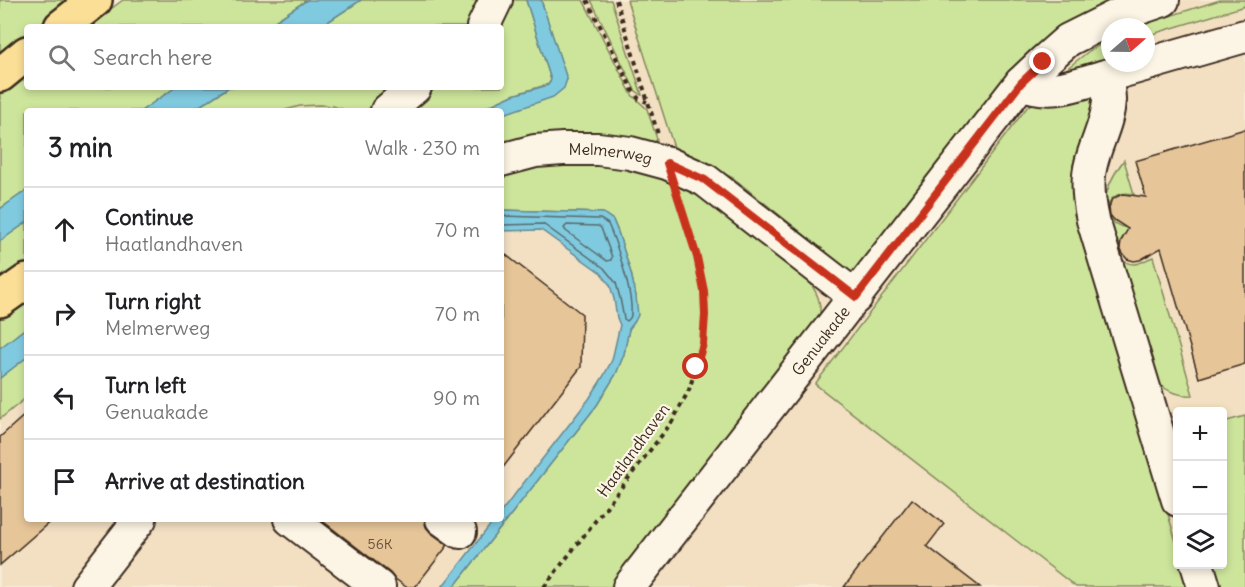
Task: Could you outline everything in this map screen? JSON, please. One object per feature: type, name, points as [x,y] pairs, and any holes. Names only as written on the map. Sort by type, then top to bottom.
[{"type":"highway","points":[[65,24],[95,0]]},
{"type":"highway","points":[[0,75],[24,55]]},
{"type":"highway","points":[[0,300],[24,283]]},
{"type":"street","points":[[484,24],[496,0]]},
{"type":"street","name":"Genuakade","points":[[629,587],[1021,83],[1068,40],[1116,16],[1163,0]]},
{"type":"street","points":[[1021,83],[1047,90],[1057,89],[1245,36]]},
{"type":"street","points":[[1106,76],[1109,100],[1106,120],[1090,165],[1089,200],[1173,483]]},
{"type":"street","points":[[390,108],[412,90]]},
{"type":"street","name":"Melmerweg","points":[[504,159],[536,151],[563,148],[630,153],[667,163],[705,180],[856,297]]},
{"type":"street","points":[[87,587],[138,522]]},
{"type":"street","points":[[294,522],[379,587]]},
{"type":"street","points":[[1199,569],[1204,587]]},
{"type":"path","points":[[587,0],[633,91],[639,99],[648,102]]},
{"type":"path","name":"Haatlandhaven","points":[[544,587],[672,422],[689,390],[703,336],[704,291],[697,257],[616,0]]},
{"type":"shaded area","points":[[338,0],[1245,0],[1245,587],[0,587],[0,368],[24,348],[24,522],[504,522],[504,108],[174,108],[200,90],[504,90],[504,24],[302,24]]},
{"type":"green space","points":[[0,0],[72,0],[40,24],[24,24],[24,36],[0,56]]},
{"type":"green space","points":[[123,0],[307,0],[271,24],[90,24]]},
{"type":"green space","points":[[361,0],[486,0],[471,24],[325,24]]},
{"type":"green space","points":[[511,0],[526,0],[551,80],[549,84],[513,95],[485,108],[411,108],[433,90],[504,90],[504,24],[498,24]]},
{"type":"green space","points":[[541,0],[583,0],[632,95],[647,109],[657,139],[652,146],[504,149],[504,114],[519,108],[567,80]]},
{"type":"green space","points":[[591,0],[611,0],[642,95],[635,90]]},
{"type":"green space","points":[[627,0],[1127,0],[1106,18],[1101,18],[1101,22],[966,139],[852,273],[733,178],[675,151]]},
{"type":"green space","points":[[1220,0],[1245,0],[1245,6],[1155,33],[1155,21]]},
{"type":"green space","points":[[1101,44],[1101,62],[1086,72],[1060,74]]},
{"type":"green space","points":[[24,74],[24,90],[172,90],[145,108],[24,108],[24,192],[0,209],[0,94]]},
{"type":"green space","points":[[224,90],[391,90],[370,108],[339,108],[319,105],[293,108],[197,108]]},
{"type":"green space","points":[[1091,95],[1090,119],[1074,162],[1073,187],[1173,531],[1173,569],[1184,569],[1190,587],[1076,587],[815,384],[1028,106],[1035,102]]},
{"type":"green space","points":[[1124,160],[1134,194],[1115,196],[1108,207],[1108,214],[1112,220],[1128,228],[1129,231],[1119,245],[1120,255],[1127,263],[1134,264],[1153,257],[1193,395],[1175,393],[1158,383],[1104,206],[1106,193]]},
{"type":"green space","points":[[586,161],[644,170],[699,192],[729,213],[810,283],[819,301],[819,321],[615,587],[454,587],[597,405],[616,374],[624,354],[629,329],[635,321],[636,296],[631,273],[613,220],[603,213],[504,210],[504,169]]},
{"type":"green space","points":[[24,224],[24,275],[0,292],[0,241]]},
{"type":"green space","points":[[24,293],[24,329],[0,348],[0,311]]},
{"type":"green space","points":[[24,359],[24,399],[0,419],[0,378]]},
{"type":"green space","points":[[1245,416],[1245,587],[1215,587],[1209,569],[1227,569],[1227,421]]},
{"type":"water","points":[[307,0],[361,0],[325,24],[271,24]]},
{"type":"water","points":[[526,0],[541,0],[567,79],[564,88],[553,97],[504,114],[504,108],[485,108],[513,95],[548,85],[551,80]]},
{"type":"water","points":[[172,90],[224,90],[197,108],[145,108]]},
{"type":"water","points":[[24,192],[24,224],[0,241],[0,209]]},
{"type":"water","points":[[504,210],[603,213],[613,220],[631,273],[638,315],[629,329],[624,354],[616,374],[597,405],[454,587],[442,587],[493,522],[504,522],[504,508],[589,399],[612,360],[620,325],[610,285],[601,273],[541,230],[504,231]]},
{"type":"water","points":[[24,329],[24,359],[0,378],[0,348]]},
{"type":"building","points":[[1245,129],[1245,364],[1199,378],[1161,248],[1140,260],[1127,259],[1120,248],[1128,229],[1114,220],[1109,208],[1111,201],[1123,194],[1146,197],[1135,161]]},
{"type":"building","points":[[504,253],[582,314],[581,367],[504,466]]},
{"type":"building","points":[[24,416],[24,522],[50,522],[0,565],[0,437]]},
{"type":"building","points":[[912,499],[944,524],[927,546],[980,587],[844,587]]},
{"type":"building","points":[[324,522],[425,522],[431,533],[448,545],[415,587],[406,587]]},
{"type":"route","points":[[696,367],[703,344],[704,291],[697,257],[667,163],[705,180],[856,297],[1021,83],[1043,62]]}]
